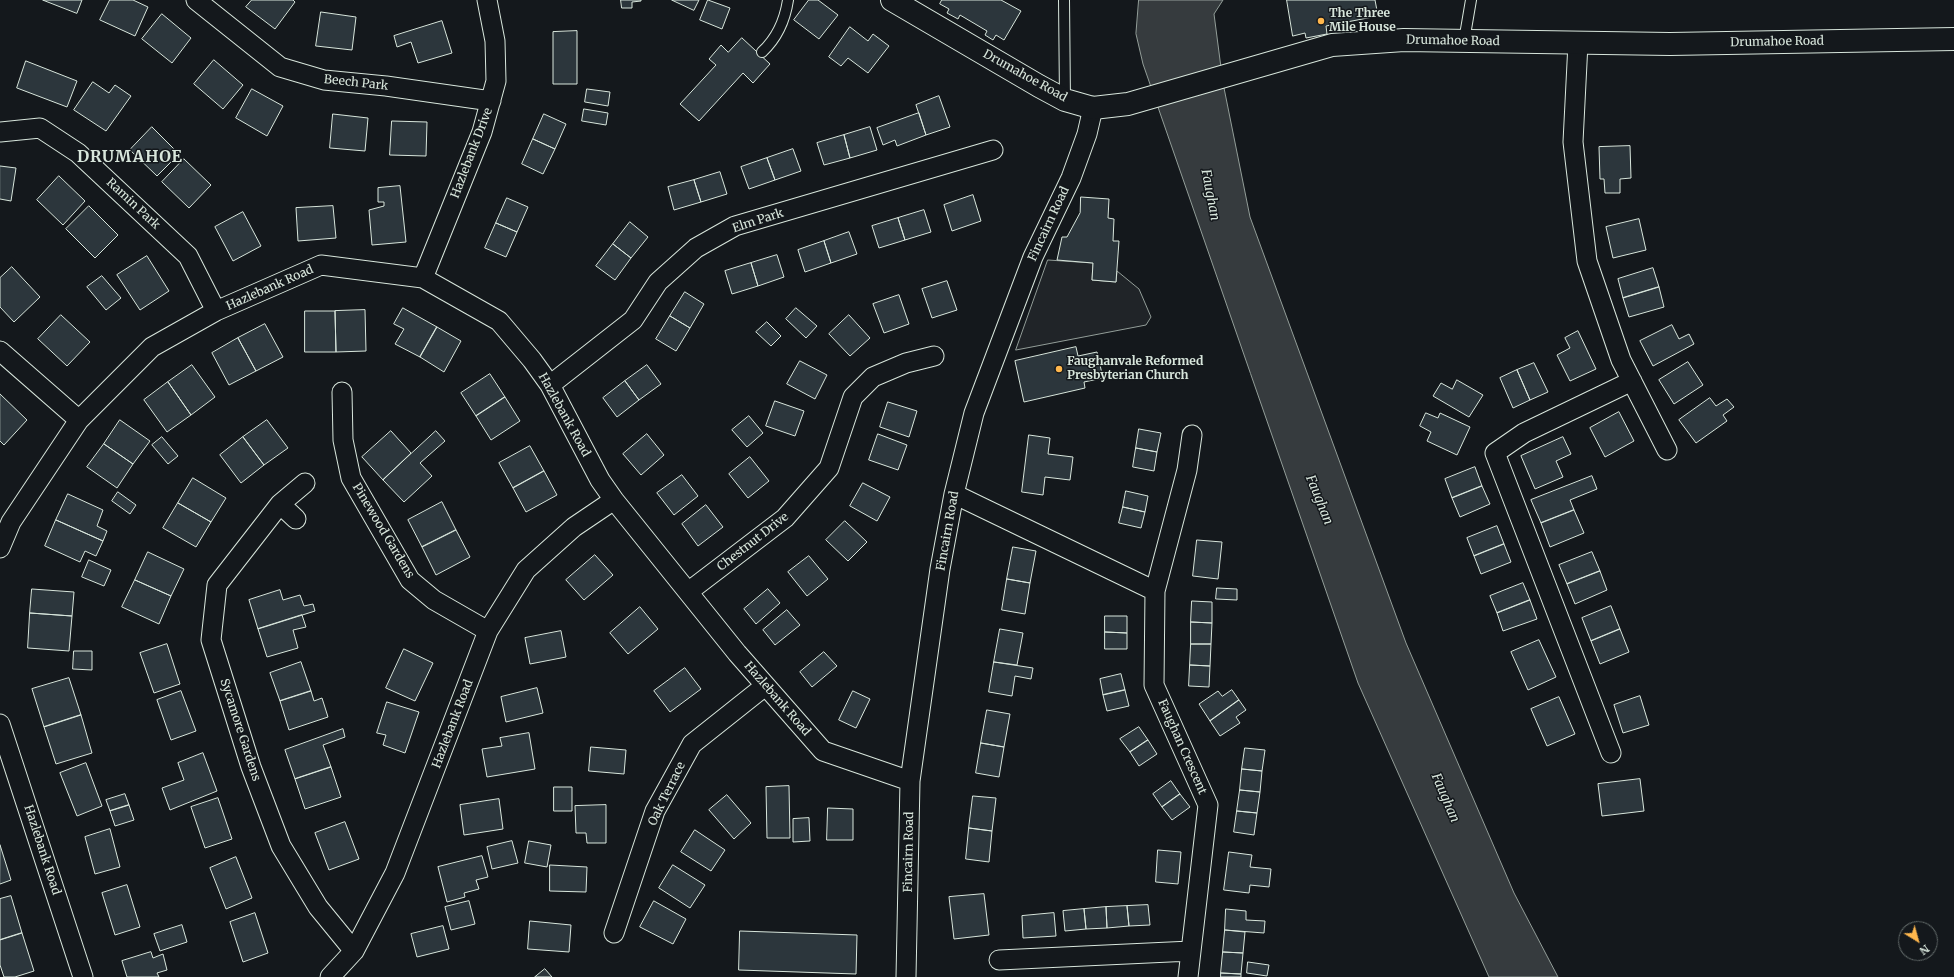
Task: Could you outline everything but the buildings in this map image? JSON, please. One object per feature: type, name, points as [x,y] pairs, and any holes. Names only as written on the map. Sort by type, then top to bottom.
[{"type":"street","name":"Beech Park","points":[[196,0],[280,68],[324,80],[386,86],[491,102]]},
{"type":"street","name":"Hazlebank Drive","points":[[423,278],[482,132],[496,81],[495,41],[487,0]]},
{"type":"street","name":"Drumahoe Road","points":[[892,0],[1065,100],[1092,108],[1128,104],[1332,44],[1404,40],[1670,44],[1954,39]]},
{"type":"street","points":[[1578,43],[1573,142],[1587,261],[1621,360],[1667,450]]},
{"type":"street","name":"Fincairn Road","points":[[906,977],[910,781],[940,569],[954,494],[974,413],[1033,256],[1071,178],[1087,134],[1092,108]]},
{"type":"street","name":"Ramin Park","points":[[0,132],[40,128],[78,152],[188,256],[216,311]]},
{"type":"street","name":"Elm Park","points":[[550,385],[633,320],[658,282],[696,248],[735,226],[993,150]]},
{"type":"street","name":"Hazlebank Road","points":[[0,548],[11,522],[79,420],[152,347],[216,311],[321,265],[423,278],[499,321],[532,360],[550,385],[600,480],[614,500],[765,686],[823,751],[910,781]]},
{"type":"street","points":[[0,351],[79,420]]},
{"type":"street","name":"Chestnut Drive","points":[[688,592],[785,518],[829,468],[853,397],[873,377],[906,363],[934,356]]},
{"type":"street","points":[[1612,753],[1495,453],[1524,434],[1632,381]]},
{"type":"street","name":"Pinewood Gardens","points":[[342,392],[343,440],[351,478],[410,580],[434,600],[488,631]]},
{"type":"street","name":"Faughan Crescent","points":[[1188,977],[1208,804],[1154,685],[1155,591],[1187,470],[1192,435]]},
{"type":"street","name":"Sycamore Gardens","points":[[305,483],[280,504],[217,585],[211,640],[251,767],[281,846],[318,907],[354,951]]},
{"type":"street","points":[[954,494],[1155,591]]},
{"type":"street","name":"Hazlebank Road","points":[[330,977],[354,951],[395,873],[488,631],[526,570],[574,527],[614,500]]},
{"type":"street","points":[[280,504],[296,519]]},
{"type":"street","name":"Oak Terrace","points":[[614,933],[656,811],[692,744],[765,686]]},
{"type":"street","name":"Hazlebank Road","points":[[0,724],[83,977]]},
{"type":"street","points":[[999,960],[1191,951]]},
{"type":"lane","points":[[762,52],[772,42],[785,17],[788,0]]},
{"type":"lane","points":[[1064,0],[1065,100]]},
{"type":"lane","points":[[1464,41],[1471,0]]},
{"type":"shaded area","points":[[1048,260],[1093,263],[1092,280],[1116,282],[1117,271],[1139,289],[1151,317],[1146,325],[1016,350]]},
{"type":"water","name":"Faughan","points":[[1139,0],[1223,0],[1214,14],[1223,83],[1250,217],[1406,643],[1514,893],[1558,977],[1489,977],[1358,683],[1143,64],[1136,34]]},
{"type":"place","name":"The Three Mile House","points":[[1321,21]]},
{"type":"place","name":"Faughanvale Reformed Presbyterian Church","points":[[1059,369]]},
{"type":"district","name":"DRUMAHOE","points":[[130,157]]}]
